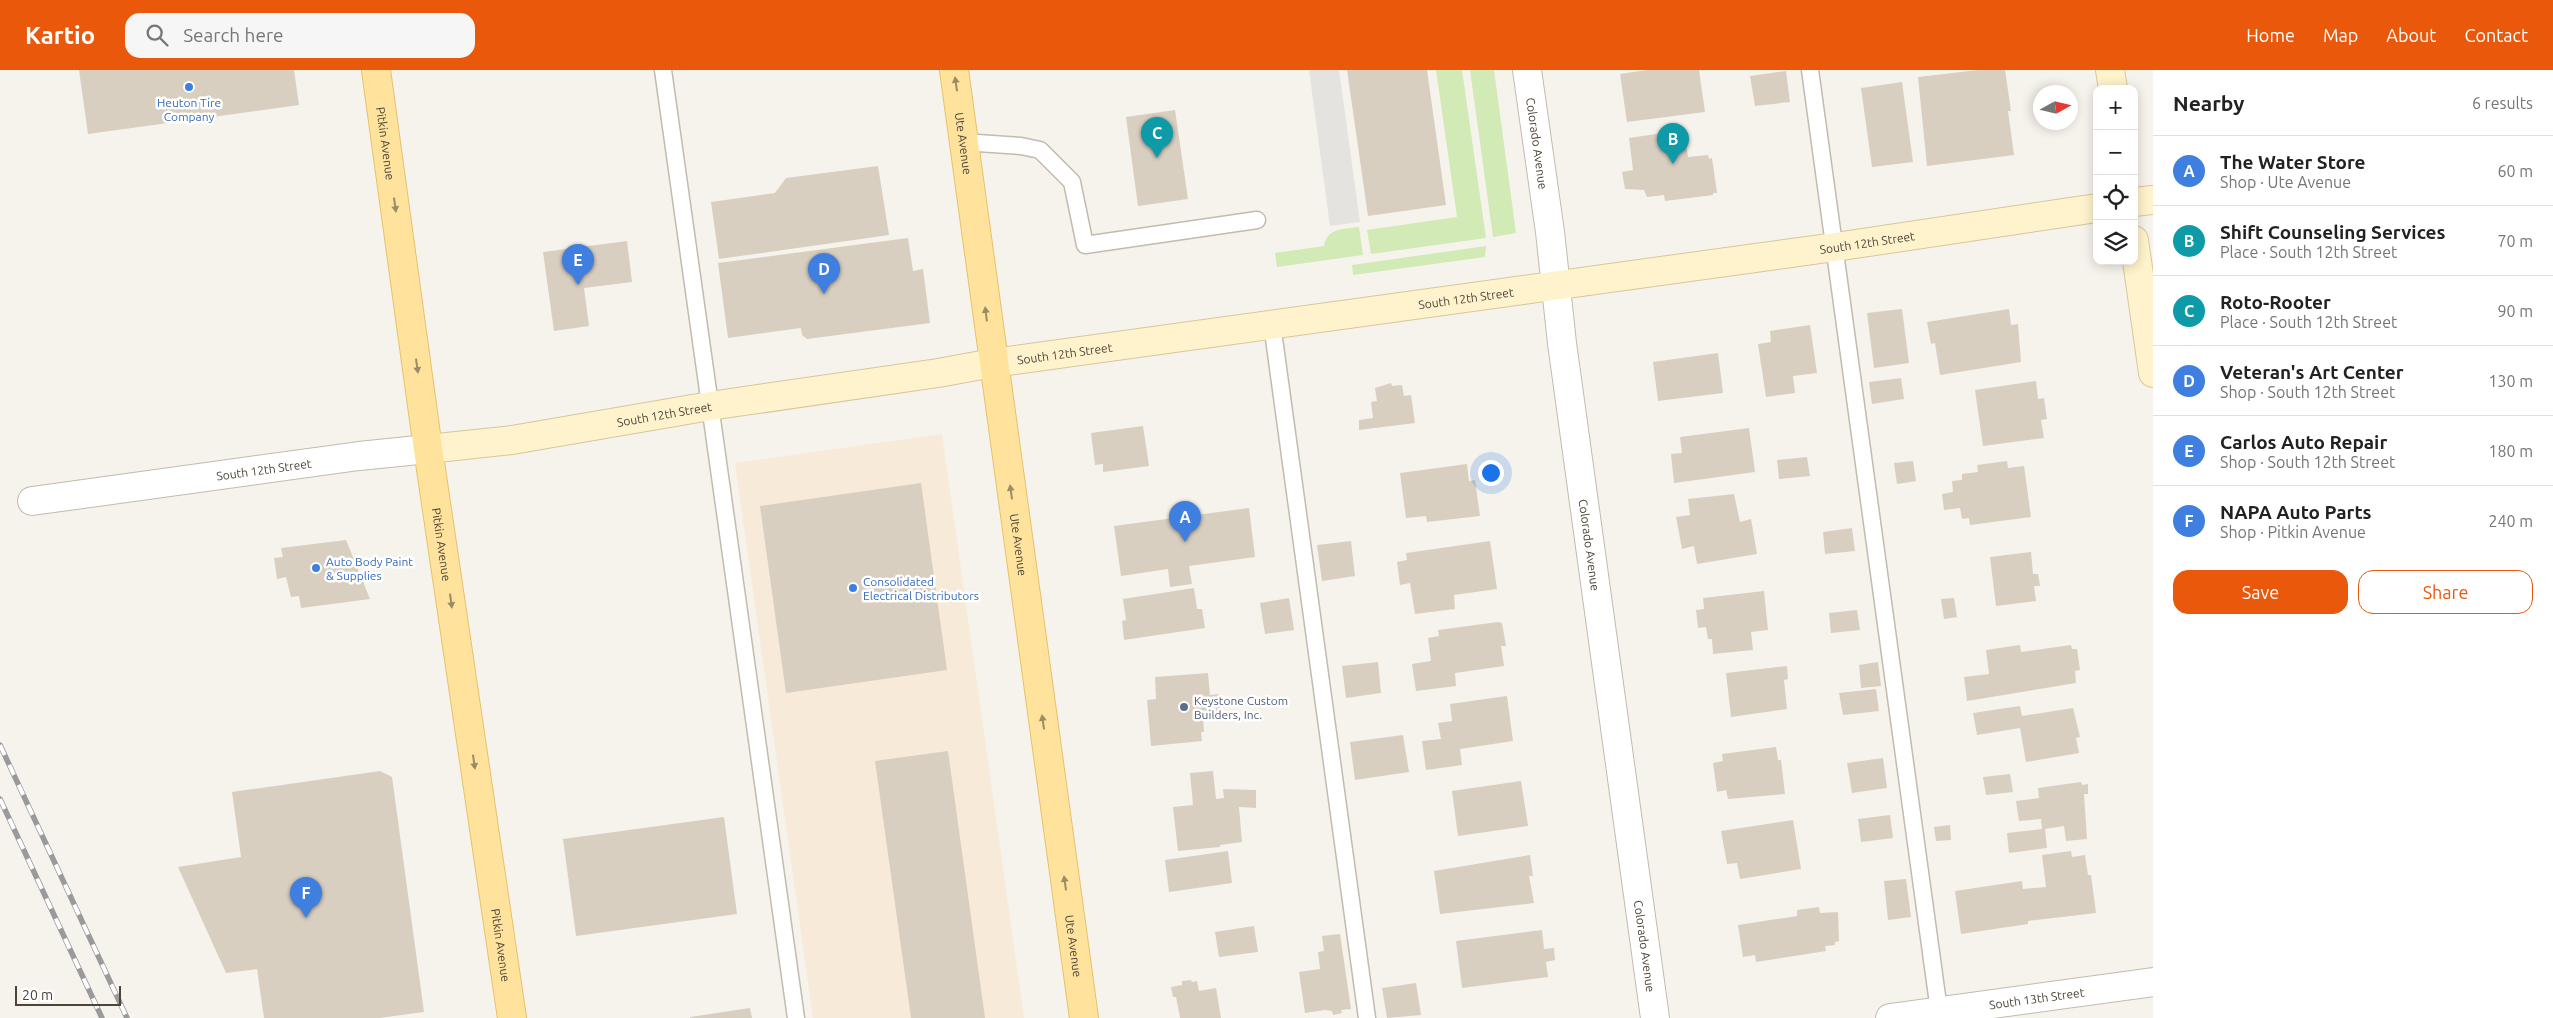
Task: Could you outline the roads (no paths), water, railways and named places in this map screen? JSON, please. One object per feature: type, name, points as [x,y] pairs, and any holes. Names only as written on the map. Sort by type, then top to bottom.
[{"type":"main road","name":"Pitkin Avenue","points":[[376,70],[428,449],[512,1018]]},
{"type":"main road","name":"Ute Avenue","points":[[954,70],[992,363],[1084,1018]]},
{"type":"main road","points":[[2110,70],[2112,85]]},
{"type":"main road","points":[[2138,202],[2153,200]]},
{"type":"main road","name":"South 12th Street","points":[[428,449],[512,440],[710,406],[938,373],[992,363],[1836,247],[2093,209]]},
{"type":"main road","points":[[2138,265],[2153,373]]},
{"type":"street","name":"Colorado Avenue","points":[[1527,70],[1655,1018]]},
{"type":"street","name":"South 12th Street","points":[[32,501],[359,456],[428,449]]},
{"type":"street","name":"South 13th Street","points":[[1890,1018],[1939,1015],[2153,982]]},
{"type":"lane","points":[[663,70],[796,1018]]},
{"type":"lane","points":[[1810,70],[1836,247],[1939,1015]]},
{"type":"lane","points":[[963,142],[1021,146],[1040,150],[1072,182],[1085,245],[1257,220]]},
{"type":"lane","points":[[1272,324],[1367,1018]]},
{"type":"railway","points":[[0,745],[127,1018]]},
{"type":"railway","points":[[0,799],[102,1018]]},
{"type":"place","name":"Heuton Tire Company","points":[[189,87]]},
{"type":"place","name":"Roto-Rooter","points":[[1157,158]]},
{"type":"place","name":"Shift Counseling Services","points":[[1673,164]]},
{"type":"place","name":"Carlos Auto Repair","points":[[578,285]]},
{"type":"place","name":"Veteran's Art Center","points":[[824,294]]},
{"type":"place","name":"The Water Store","points":[[1185,542]]},
{"type":"place","name":"Auto Body Paint & Supplies","points":[[316,568]]},
{"type":"place","name":"Consolidated Electrical Distributors","points":[[853,588]]},
{"type":"place","name":"Keystone Custom Builders, Inc.","points":[[1184,707]]},
{"type":"place","name":"NAPA Auto Parts","points":[[306,918]]}]
